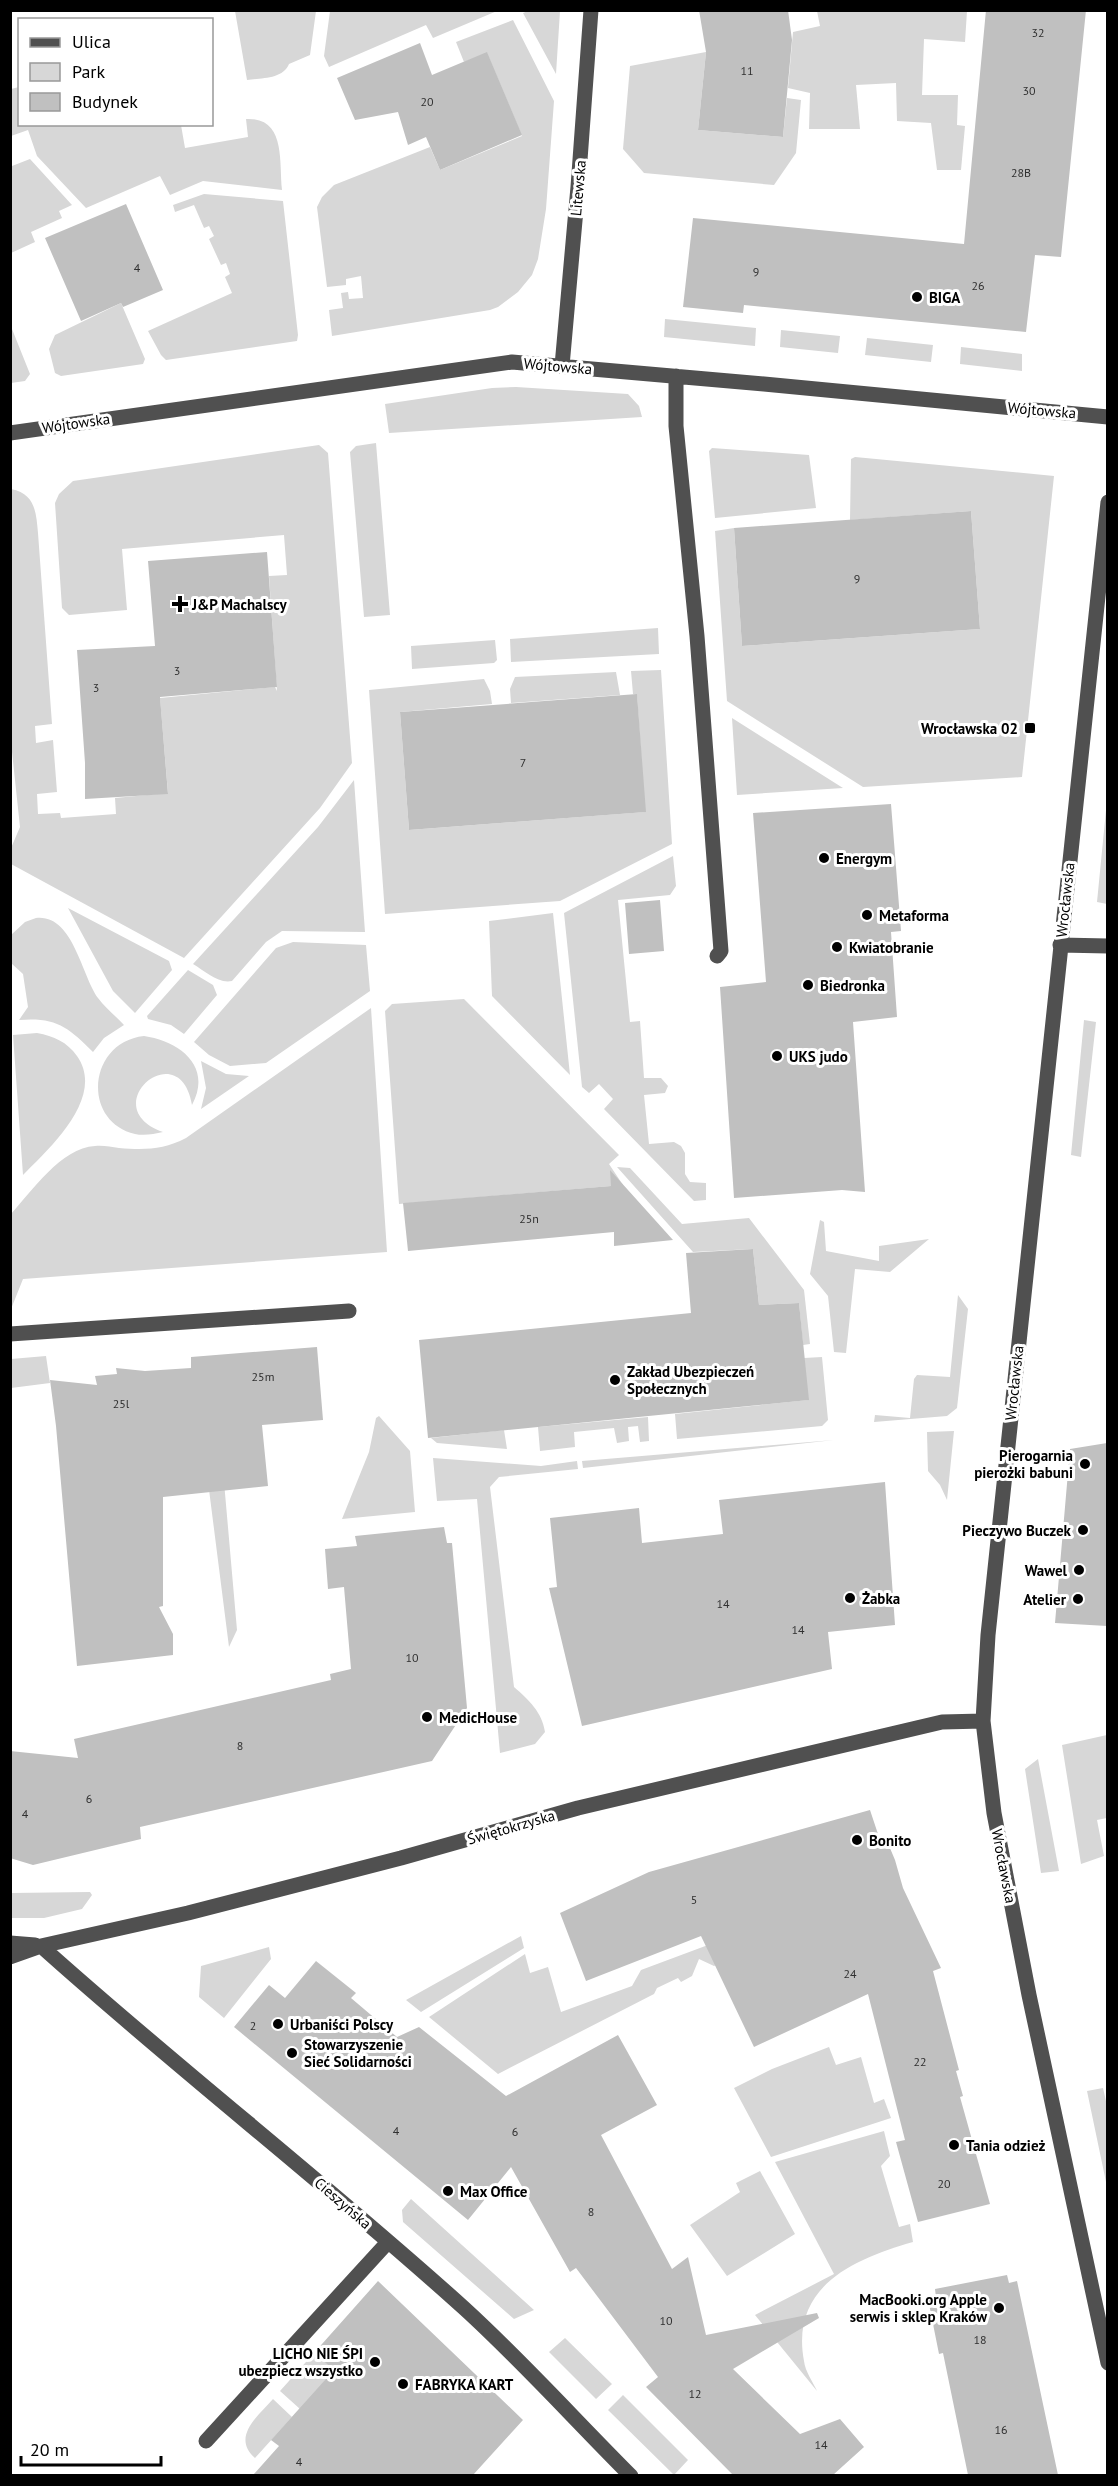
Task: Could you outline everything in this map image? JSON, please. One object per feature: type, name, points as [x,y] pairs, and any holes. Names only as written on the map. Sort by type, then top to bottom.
[{"type":"street","name":"Litewska","points":[[562,366],[591,10]]},
{"type":"street","name":"Wójtowska","points":[[10,433],[489,364],[527,363],[1107,417]]},
{"type":"street","points":[[676,376],[676,426],[698,636],[721,951],[717,956]]},
{"type":"street","name":"Wrocławska","points":[[1107,502],[1103,584],[1060,945],[996,1554],[983,1721],[994,1814],[1010,1897],[1105,2337],[1107,2363]]},
{"type":"street","points":[[1060,945],[1107,946]]},
{"type":"street","points":[[10,1334],[350,1311]]},
{"type":"street","name":"Świętokrzyska","points":[[10,1957],[41,1946],[188,1913],[401,1858],[558,1813],[942,1722],[983,1721]]},
{"type":"street","name":"Świętokrzyska","points":[[10,1943],[41,1946]]},
{"type":"street","name":"Cieszyńska","points":[[41,1946],[107,2005],[388,2242],[506,2347],[631,2475]]},
{"type":"street","points":[[206,2441],[388,2242]]},
{"type":"green space","points":[[330,10],[497,11],[433,38],[426,25],[329,67],[324,56]]},
{"type":"green space","points":[[235,11],[316,11],[310,55],[289,64],[282,73],[277,75],[247,80]]},
{"type":"green space","points":[[560,11],[556,74],[523,13]]},
{"type":"green space","points":[[817,11],[967,11],[965,42],[924,39],[922,95],[958,95],[957,125],[965,126],[961,170],[937,170],[931,123],[897,121],[896,83],[856,85],[860,129],[809,129],[810,93],[788,88],[793,32],[820,26]]},
{"type":"green space","points":[[513,20],[554,101],[546,209],[538,259],[532,275],[518,292],[498,307],[490,310],[332,336],[329,310],[343,308],[341,293],[348,292],[349,299],[363,298],[361,276],[346,279],[346,285],[327,287],[317,207],[322,197],[334,185],[430,147],[440,170],[522,136],[487,53],[464,62],[456,42]]},
{"type":"green space","points":[[706,52],[698,130],[783,137],[787,98],[801,100],[796,153],[774,185],[644,173],[623,149],[630,66]]},
{"type":"green space","points":[[18,87],[18,126],[181,126],[185,148],[248,137],[246,119],[259,120],[268,125],[278,143],[282,190],[203,181],[170,195],[160,176],[86,208],[37,156],[28,130],[11,136],[11,89]]},
{"type":"green space","points":[[30,159],[72,205],[59,211],[62,218],[31,232],[35,242],[11,253],[11,164],[12,166]]},
{"type":"green space","points":[[204,194],[283,201],[297,341],[166,360],[161,355],[148,331],[232,293],[225,277],[230,274],[226,263],[221,265],[209,239],[214,236],[209,226],[204,228],[194,205],[175,212],[173,205]]},
{"type":"green space","points":[[121,303],[145,359],[143,364],[61,376],[55,373],[49,349],[55,335]]},
{"type":"green space","points":[[665,319],[756,328],[755,346],[664,337]]},
{"type":"green space","points":[[10,324],[30,374],[25,381],[11,383]]},
{"type":"green space","points":[[781,330],[840,336],[838,353],[780,347]]},
{"type":"green space","points":[[867,338],[933,345],[931,362],[865,355]]},
{"type":"green space","points":[[961,347],[1022,354],[1022,371],[960,364]]},
{"type":"green space","points":[[516,387],[628,394],[639,406],[642,417],[389,433],[385,404],[492,388]]},
{"type":"green space","points":[[376,443],[390,615],[364,617],[350,452],[356,446]]},
{"type":"green space","points":[[319,445],[328,453],[352,763],[320,808],[184,958],[11,864],[11,848],[20,827],[10,733],[11,489],[19,491],[30,499],[35,511],[38,533],[52,724],[35,726],[36,743],[53,740],[57,792],[37,794],[38,814],[60,813],[61,818],[116,814],[115,798],[168,793],[160,698],[275,687],[277,691],[269,576],[287,575],[284,535],[122,549],[127,610],[69,615],[62,608],[55,503],[59,494],[73,481]]},
{"type":"green space","points":[[712,448],[809,455],[816,508],[715,518],[709,451]]},
{"type":"green space","points":[[855,457],[1054,476],[1022,777],[863,787],[727,701],[715,531],[734,528],[742,646],[980,629],[971,511],[850,520],[851,459]]},
{"type":"green space","points":[[658,628],[659,654],[511,662],[510,639]]},
{"type":"green space","points":[[495,640],[497,660],[494,663],[412,669],[411,646]]},
{"type":"green space","points":[[661,670],[672,844],[560,901],[385,914],[369,690],[484,679],[490,691],[492,704],[400,712],[409,830],[645,812],[637,695],[633,694],[631,671]]},
{"type":"green space","points":[[616,672],[620,695],[511,703],[510,689],[515,677]]},
{"type":"green space","points":[[732,718],[843,788],[737,795]]},
{"type":"green space","points":[[354,780],[365,932],[282,931],[266,942],[232,981],[217,979],[193,964],[318,827]]},
{"type":"green space","points":[[1107,800],[1107,904],[1097,902]]},
{"type":"green space","points":[[673,856],[676,886],[670,895],[618,900],[630,1022],[640,1021],[644,1078],[661,1078],[668,1086],[665,1093],[644,1095],[649,1144],[674,1142],[681,1146],[685,1153],[685,1174],[690,1182],[706,1183],[706,1200],[694,1201],[604,1109],[613,1099],[599,1084],[589,1093],[582,1087],[564,913]]},
{"type":"green space","points":[[68,908],[169,961],[172,970],[135,1013],[113,991]]},
{"type":"green space","points":[[553,913],[570,1075],[492,996],[489,921]]},
{"type":"green space","points":[[36,918],[49,919],[59,925],[74,948],[98,998],[124,1025],[104,1038],[93,1052],[68,1030],[52,1022],[19,1020],[28,1007],[23,974],[11,963],[11,935],[25,922]]},
{"type":"green space","points":[[293,942],[366,945],[370,991],[266,1063],[230,1066],[209,1055],[194,1042],[276,948]]},
{"type":"green space","points":[[188,970],[213,985],[217,995],[184,1034],[171,1025],[148,1019],[147,1016]]},
{"type":"green space","points":[[464,999],[619,1155],[609,1164],[623,1185],[399,1204],[385,1011],[392,1004]]},
{"type":"green space","points":[[371,1008],[387,1252],[23,1279],[11,1309],[11,1214],[59,1162],[70,1154],[95,1146],[145,1149],[169,1145],[186,1138]]},
{"type":"green space","points":[[1084,1020],[1096,1022],[1081,1157],[1071,1155]]},
{"type":"green space","points":[[37,1033],[60,1040],[73,1051],[84,1072],[85,1088],[80,1105],[71,1121],[47,1151],[23,1175],[13,1035]]},
{"type":"green space","points":[[144,1036],[169,1043],[180,1050],[195,1067],[198,1078],[197,1091],[192,1105],[184,1084],[173,1075],[159,1075],[147,1082],[138,1093],[136,1107],[144,1121],[163,1132],[142,1135],[118,1126],[106,1114],[99,1099],[98,1082],[102,1066],[111,1052],[125,1041]]},
{"type":"green space","points":[[201,1061],[226,1074],[249,1076],[201,1109],[206,1088]]},
{"type":"green space","points":[[617,1167],[630,1168],[682,1224],[749,1218],[804,1290],[810,1344],[803,1345],[799,1303],[759,1305],[753,1249],[693,1252]]},
{"type":"green space","points":[[820,1220],[824,1222],[826,1251],[879,1261],[879,1246],[929,1239],[890,1272],[855,1269],[846,1353],[834,1352],[828,1296],[810,1274]]},
{"type":"green space","points":[[958,1295],[968,1309],[957,1408],[947,1416],[874,1422],[875,1415],[910,1418],[914,1379],[917,1375],[950,1377]]},
{"type":"green space","points":[[46,1356],[50,1383],[11,1388],[11,1359]]},
{"type":"green space","points":[[822,1357],[828,1420],[822,1426],[677,1439],[675,1414],[808,1400],[804,1358]]},
{"type":"green space","points":[[217,1402],[237,1630],[229,1647],[198,1403]]},
{"type":"green space","points":[[379,1416],[410,1451],[415,1512],[342,1519],[369,1452],[376,1418]]},
{"type":"green space","points":[[648,1417],[649,1441],[640,1442],[638,1426],[628,1427],[629,1441],[617,1443],[614,1428],[574,1432],[575,1447],[540,1451],[538,1427]]},
{"type":"green space","points":[[504,1430],[507,1449],[437,1443],[431,1438]]},
{"type":"green space","points":[[954,1431],[947,1500],[940,1485],[928,1471],[927,1432]]},
{"type":"green space","points":[[834,1440],[583,1468],[582,1461]]},
{"type":"green space","points":[[433,1458],[541,1466],[577,1461],[578,1469],[499,1477],[490,1487],[514,1687],[538,1712],[545,1732],[535,1744],[500,1753],[477,1499],[437,1501]]},
{"type":"green space","points":[[1107,1735],[1107,1818],[1097,1820],[1104,1856],[1081,1864],[1062,1745]]},
{"type":"green space","points":[[1038,1759],[1059,1871],[1041,1873],[1025,1769]]},
{"type":"green space","points":[[90,1892],[92,1895],[82,1909],[44,1918],[11,1918],[11,1893]]},
{"type":"green space","points":[[521,1936],[524,1948],[421,2012],[406,2000]]},
{"type":"green space","points":[[708,1945],[753,1948],[714,1966],[699,1959],[692,1976],[681,1982],[678,1978],[657,1988],[654,1994],[498,2074],[429,2017],[525,1954],[530,1973],[548,1967],[561,2012],[632,1986],[641,1970]]},
{"type":"green space","points":[[269,1947],[271,1959],[224,2018],[199,1997],[201,1966]]},
{"type":"green space","points":[[829,2047],[836,2065],[861,2057],[874,2103],[884,2099],[891,2118],[771,2157],[734,2088],[772,2069]]},
{"type":"green space","points":[[1103,2088],[1108,2110],[1106,2182],[1087,2091]]},
{"type":"green space","points":[[884,2131],[890,2156],[881,2166],[899,2227],[910,2224],[913,2242],[869,2257],[849,2267],[831,2280],[817,2295],[807,2313],[802,2335],[807,2373],[817,2391],[755,2315],[834,2274],[775,2162]]},
{"type":"green space","points":[[760,2171],[795,2234],[727,2276],[690,2225],[740,2192],[736,2183]]},
{"type":"green space","points":[[411,2199],[534,2310],[514,2319],[403,2222],[402,2210]]},
{"type":"green space","points":[[565,2338],[612,2384],[596,2399],[549,2352]]},
{"type":"green space","points":[[314,2353],[335,2370],[300,2409],[280,2391]]},
{"type":"green space","points":[[623,2395],[688,2460],[674,2475],[608,2410]]},
{"type":"green space","points":[[273,2399],[292,2417],[255,2458],[248,2450],[246,2435],[254,2420]]},
{"type":"building","points":[[699,10],[788,10],[792,40],[783,137],[698,130],[706,52]]},
{"type":"building","points":[[986,10],[1086,10],[1061,257],[1035,255],[1026,332],[744,305],[743,313],[683,307],[693,218],[964,244]]},
{"type":"building","points":[[420,43],[432,75],[487,52],[522,135],[440,170],[426,137],[408,145],[398,112],[355,120],[337,78]]},
{"type":"building","points":[[126,204],[163,290],[123,307],[121,303],[81,321],[45,238]]},
{"type":"building","points":[[971,511],[980,629],[742,646],[734,528]]},
{"type":"building","points":[[267,552],[277,687],[160,697],[168,794],[85,799],[85,763],[77,650],[155,646],[148,561]]},
{"type":"building","points":[[637,694],[646,812],[409,830],[400,712]]},
{"type":"building","points":[[891,804],[901,931],[891,932],[897,1017],[853,1022],[865,1192],[842,1190],[734,1198],[720,987],[766,982],[753,813]]},
{"type":"building","points":[[660,900],[664,951],[629,954],[625,903]]},
{"type":"building","points":[[610,1170],[673,1240],[614,1246],[614,1232],[408,1251],[403,1203],[611,1186]]},
{"type":"building","name":"Zakład Ubezpieczeń Społecznych","points":[[753,1249],[759,1305],[799,1303],[809,1400],[428,1438],[419,1340],[691,1313],[686,1253]]},
{"type":"building","points":[[317,1347],[323,1420],[262,1425],[268,1486],[163,1497],[163,1606],[159,1607],[173,1634],[173,1655],[77,1666],[50,1380],[97,1385],[95,1376],[117,1374],[116,1368],[145,1371],[191,1368],[191,1357]]},
{"type":"building","points":[[1107,1443],[1107,1626],[1055,1623],[1070,1449]]},
{"type":"building","points":[[885,1482],[895,1625],[828,1632],[832,1669],[582,1726],[549,1588],[557,1587],[550,1518],[639,1508],[642,1543],[723,1534],[719,1500]]},
{"type":"building","points":[[444,1527],[447,1543],[452,1543],[467,1708],[432,1761],[140,1827],[141,1839],[33,1865],[10,1858],[10,1751],[78,1758],[74,1739],[331,1680],[330,1674],[351,1669],[344,1587],[328,1589],[325,1549],[357,1546],[355,1536]]},
{"type":"building","points":[[870,1810],[881,1843],[887,1841],[903,1888],[941,1968],[933,1971],[959,2070],[956,2071],[963,2096],[960,2097],[990,2204],[918,2222],[896,2142],[905,2140],[868,1994],[754,2047],[701,1936],[586,1981],[560,1913],[649,1872]]},
{"type":"building","points":[[316,1961],[356,1993],[351,1998],[397,2037],[419,2027],[506,2096],[618,2035],[657,2105],[601,2135],[672,2269],[688,2257],[706,2335],[817,2313],[819,2318],[733,2369],[800,2434],[840,2419],[864,2447],[833,2475],[733,2475],[646,2387],[658,2377],[576,2268],[570,2272],[511,2167],[468,2220],[234,2027],[269,1985],[285,1998]]},
{"type":"building","points":[[1007,2275],[1009,2283],[1017,2281],[1058,2475],[968,2475],[943,2353],[939,2354],[928,2299],[936,2298],[935,2289]]},
{"type":"building","name":"FABRYKA KART","points":[[378,2281],[523,2420],[473,2475],[253,2475],[279,2446],[271,2440],[334,2370],[314,2353]]},
{"type":"place","name":"BIGA","points":[[917,297]]},
{"type":"place","name":"J&P Machalscy","points":[[180,604]]},
{"type":"place","name":"Wrocławska 02","points":[[1030,728]]},
{"type":"place","name":"Energym","points":[[824,858]]},
{"type":"place","name":"Metaforma","points":[[867,915]]},
{"type":"place","name":"Kwiatobranie","points":[[837,947]]},
{"type":"place","name":"Biedronka","points":[[808,985]]},
{"type":"place","name":"UKS judo","points":[[777,1056]]},
{"type":"place","name":"Zakład Ubezpieczeń Społecznych","points":[[615,1380]]},
{"type":"place","name":"Pierogarnia pierożki babuni","points":[[1085,1464]]},
{"type":"place","name":"Pieczywo Buczek","points":[[1083,1530]]},
{"type":"place","name":"Wawel","points":[[1079,1570]]},
{"type":"place","name":"Żabka","points":[[850,1598]]},
{"type":"place","name":"Atelier","points":[[1078,1599]]},
{"type":"place","name":"MedicHouse","points":[[427,1717]]},
{"type":"place","name":"Bonito","points":[[857,1840]]},
{"type":"place","name":"Urbaniści Polscy","points":[[278,2024]]},
{"type":"place","name":"Stowarzyszenie Sieć Solidarności","points":[[292,2053]]},
{"type":"place","name":"Tania odzież","points":[[954,2145]]},
{"type":"place","name":"Max Office","points":[[448,2191]]},
{"type":"place","name":"MacBooki.org Apple serwis i sklep Kraków","points":[[999,2308]]},
{"type":"place","name":"LICHO NIE ŚPI ubezpiecz wszystko","points":[[375,2362]]},
{"type":"place","name":"FABRYKA KART","points":[[403,2384]]}]
